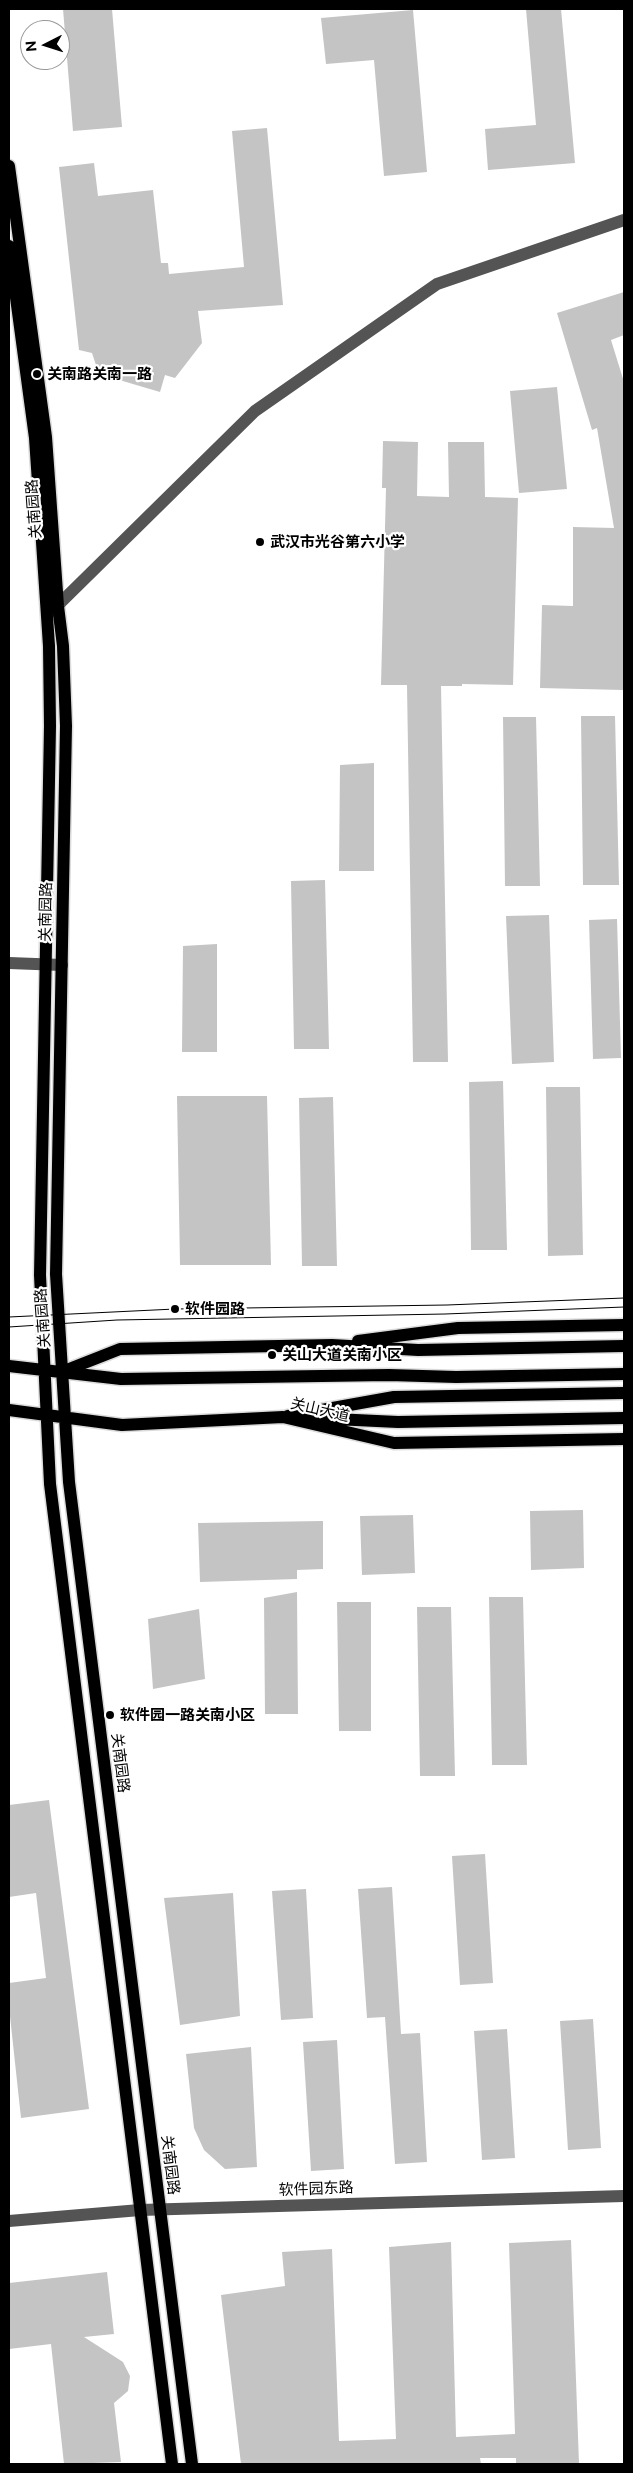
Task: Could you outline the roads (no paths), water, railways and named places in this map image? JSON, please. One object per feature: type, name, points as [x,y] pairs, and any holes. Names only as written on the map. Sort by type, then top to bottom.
[{"type":"main road","name":"关南园路","points":[[9,166],[46,437],[58,606],[63,646],[66,726],[56,1274],[69,1482],[192,2464]]},
{"type":"main road","name":"关南园路","points":[[9,246],[35,438],[47,616],[50,726],[40,1275],[51,1494],[172,2464]]},
{"type":"main road","points":[[332,1345],[458,1328],[624,1325]]},
{"type":"main road","points":[[62,1372],[120,1349],[332,1345],[418,1350],[624,1346]]},
{"type":"main road","name":"关山大道","points":[[9,1366],[121,1379],[389,1374],[456,1377],[624,1374]]},
{"type":"main road","points":[[283,1417],[394,1397],[624,1393]]},
{"type":"main road","name":"关山大道","points":[[9,1410],[122,1424],[283,1417],[394,1443],[624,1439]]},
{"type":"main road","points":[[283,1417],[398,1422],[624,1418]]},
{"type":"street","points":[[47,616],[255,410],[437,284],[624,220]]},
{"type":"street","points":[[9,964],[62,965]]},
{"type":"street","name":"软件园东路","points":[[9,2220],[140,2210],[624,2196]]},
{"type":"tram line","points":[[9,1317],[175,1309],[447,1305],[624,1298]]},
{"type":"tram line","points":[[9,1327],[117,1320],[445,1314],[624,1307]]},
{"type":"place","name":"关南路关南一路","points":[[37,374]]},
{"type":"place","name":"武汉市光谷第六小学","points":[[260,542]]},
{"type":"place","name":"软件园路","points":[[175,1309]]},
{"type":"place","name":"关山大道关南小区","points":[[272,1355]]},
{"type":"place","name":"软件园一路关南小区","points":[[110,1715]]}]
